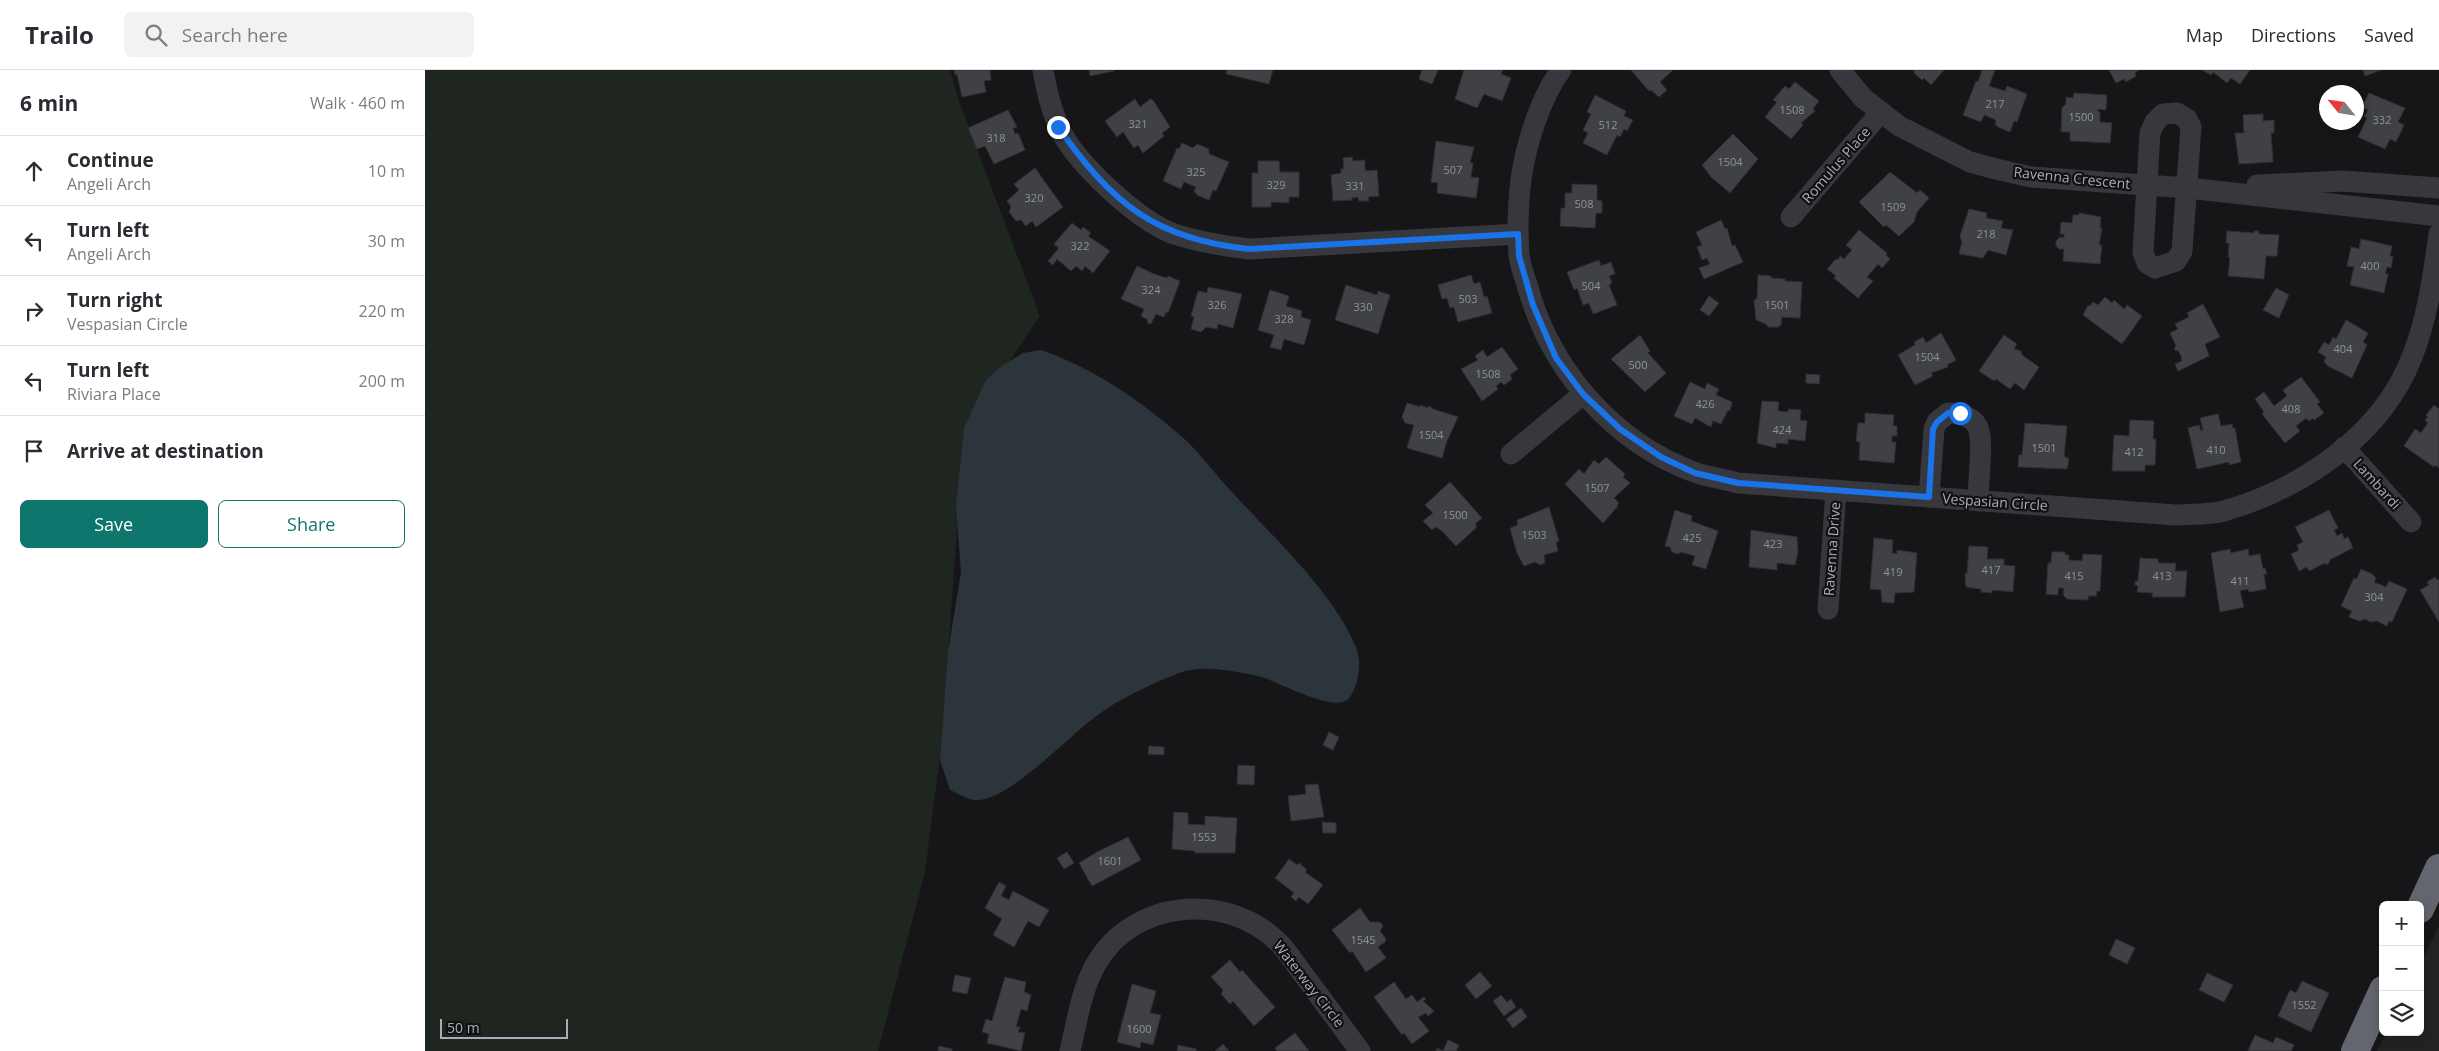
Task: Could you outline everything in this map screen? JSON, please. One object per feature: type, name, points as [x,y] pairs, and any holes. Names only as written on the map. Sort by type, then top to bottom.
[{"type":"highway","points":[[2424,901],[2439,868]]},
{"type":"highway","points":[[2355,1051],[2383,991]]},
{"type":"street","points":[[1043,70],[1046,88],[1058,127],[1081,160],[1109,191],[1139,214],[1172,233],[1212,245],[1249,249],[1518,234]]},
{"type":"street","name":"Vespasian Circle","points":[[1561,70],[1541,110],[1524,159],[1517,209],[1519,256],[1533,305],[1556,358],[1583,394],[1620,429],[1661,457],[1695,473],[1738,483],[2175,515],[2223,511],[2273,492],[2305,476],[2357,438],[2380,412],[2398,387],[2412,358],[2423,326],[2431,292],[2439,234]]},
{"type":"street","name":"Ravenna Crescent","points":[[1840,70],[1863,98],[1899,126],[1970,162],[1996,170],[2031,177],[2188,188],[2439,216]]},
{"type":"street","name":"Romulus Place","points":[[1791,217],[1881,112]]},
{"type":"street","points":[[2177,113],[2187,119],[2191,127],[2188,188],[2183,251],[2176,261],[2155,268],[2147,263],[2143,252],[2150,133],[2155,122],[2163,114],[2177,113]]},
{"type":"street","name":"Ravenna Crescent","points":[[2188,188],[2343,181],[2439,188]]},
{"type":"street","points":[[1511,454],[1583,394]]},
{"type":"street","points":[[1929,497],[1933,429],[1937,422],[1948,413],[1960,413],[1973,420],[1979,430],[1978,501]]},
{"type":"street","name":"Lambardi","points":[[2344,447],[2411,522]]},
{"type":"street","name":"Ravenna Drive","points":[[1828,609],[1836,490]]},
{"type":"street","name":"Waterway Circle","points":[[1070,1051],[1086,986],[1096,964],[1114,941],[1131,928],[1160,913],[1197,908],[1219,910],[1252,922],[1279,942],[1360,1051]]},
{"type":"shaded area","points":[[425,70],[950,70],[960,104],[1040,316],[964,428],[942,741],[925,872],[878,1051],[425,1051]]},
{"type":"shaded area","points":[[1041,350],[1077,365],[1111,384],[1174,430],[1197,452],[1301,566],[1333,606],[1346,626],[1356,647],[1359,673],[1356,686],[1350,697],[1343,702],[1320,700],[1258,676],[1218,669],[1188,670],[1146,687],[1105,710],[1083,726],[1037,767],[1004,791],[989,798],[973,800],[950,790],[940,760],[948,652],[961,572],[956,506],[964,428],[986,380],[1003,365],[1023,353]]},
{"type":"shaded area","points":[[2439,926],[2439,1051],[2377,1051],[2385,1036],[2424,1036],[2424,956]]},
{"type":"building","points":[[954,70],[990,70],[991,80],[984,81],[986,92],[962,97],[957,74],[955,75]]},
{"type":"building","points":[[1089,70],[1114,70],[1114,71],[1090,76]]},
{"type":"building","points":[[1227,70],[1273,70],[1269,84],[1226,74]]},
{"type":"building","points":[[1422,70],[1438,70],[1432,84],[1419,79]]},
{"type":"building","points":[[1464,70],[1503,70],[1501,74],[1511,78],[1502,101],[1484,94],[1477,108],[1455,99]]},
{"type":"building","points":[[1631,70],[1673,70],[1660,82],[1667,90],[1659,97],[1651,90],[1649,91]]},
{"type":"building","points":[[1914,70],[1944,70],[1931,85],[1924,78],[1922,80],[1914,73]]},
{"type":"building","points":[[1982,70],[1995,70],[1989,86],[2005,91],[2007,86],[2027,94],[2017,122],[2014,121],[2010,132],[1998,127],[1995,124],[1996,120],[1984,115],[1981,122],[1963,115]]},
{"type":"building","points":[[2109,70],[2139,70],[2135,73],[2136,76],[2126,82],[2124,79],[2116,83]]},
{"type":"building","points":[[2202,70],[2250,70],[2240,84],[2231,78],[2227,83],[2213,72],[2211,75]]},
{"type":"building","points":[[2363,70],[2381,70],[2365,76]]},
{"type":"building","points":[[1795,82],[1819,101],[1813,109],[1815,111],[1801,123],[1803,125],[1791,139],[1765,117],[1777,102],[1773,100],[1785,86],[1789,89]]},
{"type":"building","points":[[2074,93],[2107,95],[2106,110],[2098,109],[2098,112],[2100,112],[2100,122],[2112,123],[2110,143],[2070,141],[2070,132],[2061,132],[2062,108],[2066,104],[2066,97],[2073,98]]},
{"type":"building","points":[[2369,93],[2405,108],[2398,122],[2404,125],[2396,142],[2390,139],[2385,149],[2358,137],[2361,130],[2364,130],[2367,118],[2364,117],[2368,110],[2364,108],[2364,103]]},
{"type":"building","points":[[1595,95],[1626,111],[1624,116],[1633,120],[1627,131],[1624,129],[1620,137],[1617,135],[1607,155],[1583,143],[1588,133],[1583,130],[1591,114],[1587,112]]},
{"type":"building","points":[[1135,99],[1140,107],[1150,99],[1153,100],[1170,127],[1162,133],[1164,136],[1143,153],[1138,145],[1134,148],[1123,132],[1117,137],[1105,121]]},
{"type":"building","points":[[1008,110],[1017,127],[1013,128],[1015,134],[1018,133],[1025,150],[994,164],[985,146],[977,149],[968,128]]},
{"type":"building","points":[[2263,114],[2263,121],[2274,120],[2274,133],[2271,133],[2273,162],[2239,164],[2235,133],[2244,133],[2243,115]]},
{"type":"building","points":[[1733,134],[1758,159],[1730,193],[1711,177],[1702,165]]},
{"type":"building","points":[[1436,141],[1474,147],[1470,163],[1473,163],[1471,177],[1479,178],[1476,198],[1437,193],[1438,183],[1431,182]]},
{"type":"building","points":[[1182,143],[1193,148],[1197,144],[1209,149],[1209,154],[1229,162],[1216,191],[1213,190],[1209,200],[1197,195],[1194,191],[1196,187],[1184,182],[1181,189],[1163,181],[1177,148],[1179,149]]},
{"type":"building","points":[[1352,157],[1353,161],[1365,160],[1365,171],[1377,170],[1379,196],[1368,197],[1369,201],[1359,201],[1358,197],[1352,198],[1352,200],[1333,201],[1331,175],[1341,173],[1341,169],[1344,169],[1343,158]]},
{"type":"building","points":[[1258,161],[1279,161],[1280,172],[1299,172],[1299,197],[1289,197],[1289,203],[1271,202],[1271,207],[1252,207],[1252,173],[1258,173]]},
{"type":"building","points":[[1035,168],[1063,207],[1036,227],[1032,221],[1026,226],[1021,220],[1016,221],[1009,212],[1011,207],[1007,201],[1019,190],[1014,184]]},
{"type":"building","points":[[1890,172],[1917,193],[1920,190],[1929,198],[1917,212],[1914,222],[1899,236],[1886,225],[1884,227],[1859,202]]},
{"type":"building","points":[[1572,184],[1597,185],[1597,200],[1602,201],[1602,213],[1596,213],[1595,228],[1560,226],[1561,208],[1565,208],[1565,193],[1572,193]]},
{"type":"building","points":[[1969,209],[1987,213],[1986,218],[2003,221],[2001,228],[2013,230],[2006,255],[1988,250],[1983,258],[1959,254],[1962,242],[1960,236]]},
{"type":"building","points":[[2079,213],[2101,217],[2100,228],[2102,228],[2099,245],[2102,245],[2100,264],[2063,261],[2064,249],[2059,249],[2056,246],[2056,241],[2060,237],[2064,238],[2064,234],[2060,234],[2061,222],[2072,223],[2073,215],[2079,215]]},
{"type":"building","points":[[1721,220],[1725,229],[1727,228],[1732,246],[1735,245],[1743,262],[1704,279],[1699,268],[1710,264],[1707,258],[1702,260],[1697,247],[1702,245],[1696,232]]},
{"type":"building","points":[[1072,223],[1081,230],[1083,227],[1091,233],[1088,236],[1110,251],[1093,273],[1085,266],[1082,271],[1076,266],[1071,271],[1057,259],[1053,265],[1048,261],[1059,248],[1054,244]]},
{"type":"building","points":[[1859,230],[1887,253],[1886,255],[1890,259],[1882,268],[1878,264],[1867,277],[1873,281],[1858,298],[1834,278],[1836,276],[1827,269],[1836,259],[1838,260],[1840,256],[1844,259],[1852,250],[1846,245]]},
{"type":"building","points":[[2227,231],[2254,233],[2254,231],[2259,231],[2259,234],[2279,235],[2277,256],[2266,256],[2264,279],[2228,276],[2230,257],[2228,257],[2229,243],[2226,243]]},
{"type":"building","points":[[2361,239],[2392,246],[2390,256],[2393,257],[2391,268],[2387,267],[2385,274],[2388,274],[2384,293],[2350,285],[2354,267],[2347,266],[2351,247],[2359,249]]},
{"type":"building","points":[[1599,260],[1601,266],[1611,262],[1615,274],[1609,276],[1612,283],[1609,285],[1617,305],[1593,314],[1589,303],[1583,305],[1577,288],[1574,290],[1567,272]]},
{"type":"building","points":[[1137,266],[1154,274],[1167,278],[1168,276],[1180,281],[1168,313],[1166,312],[1164,317],[1156,314],[1151,324],[1147,323],[1148,320],[1141,316],[1144,309],[1121,299]]},
{"type":"building","points":[[1471,275],[1474,284],[1480,282],[1484,297],[1487,296],[1492,313],[1458,322],[1454,307],[1450,308],[1447,298],[1442,299],[1438,285]]},
{"type":"building","points":[[1758,275],[1785,279],[1785,281],[1802,282],[1800,318],[1782,317],[1781,325],[1778,327],[1768,327],[1766,324],[1756,320],[1754,300],[1757,299]]},
{"type":"building","points":[[1346,285],[1377,295],[1378,291],[1390,295],[1378,334],[1335,320]]},
{"type":"building","points":[[1208,287],[1242,294],[1233,328],[1218,324],[1217,329],[1206,327],[1201,332],[1191,329],[1194,317],[1191,316],[1198,291],[1207,293]]},
{"type":"building","points":[[2276,288],[2289,295],[2279,318],[2263,310]]},
{"type":"building","points":[[1270,290],[1289,296],[1286,306],[1302,311],[1301,317],[1311,320],[1304,345],[1284,339],[1281,350],[1270,347],[1274,335],[1258,330]]},
{"type":"building","points":[[1709,296],[1719,303],[1709,316],[1700,310]]},
{"type":"building","points":[[2105,297],[2112,303],[2114,300],[2124,309],[2127,305],[2142,316],[2122,344],[2083,315],[2088,305],[2090,306],[2093,302],[2098,305]]},
{"type":"building","points":[[2203,304],[2220,337],[2205,344],[2209,356],[2178,371],[2175,364],[2182,361],[2181,356],[2178,350],[2176,351],[2174,348],[2176,346],[2170,333],[2178,329],[2175,324],[2189,317],[2187,313]]},
{"type":"building","points":[[2346,320],[2368,333],[2363,342],[2367,345],[2352,378],[2328,366],[2324,362],[2326,357],[2318,352],[2324,342],[2329,345],[2333,337],[2336,339]]},
{"type":"building","points":[[1941,333],[1956,360],[1947,365],[1948,367],[1931,373],[1933,376],[1915,385],[1898,355],[1915,345],[1914,342],[1923,337],[1926,343]]},
{"type":"building","points":[[1640,335],[1650,351],[1648,353],[1666,373],[1645,392],[1611,359]]},
{"type":"building","points":[[2004,335],[2017,344],[2014,349],[2021,351],[2022,355],[2039,367],[2024,390],[2015,383],[2010,389],[1996,379],[1994,381],[1979,371]]},
{"type":"building","points":[[1502,347],[1518,369],[1510,375],[1512,379],[1504,385],[1501,382],[1496,386],[1498,389],[1482,401],[1461,369],[1478,360],[1475,356],[1483,350],[1487,357]]},
{"type":"building","points":[[1806,374],[1820,375],[1819,384],[1806,383]]},
{"type":"building","points":[[2301,377],[2320,402],[2317,404],[2324,413],[2314,420],[2313,418],[2309,421],[2306,418],[2296,426],[2300,431],[2285,443],[2262,414],[2264,412],[2255,399],[2264,392],[2274,406],[2287,396],[2283,390]]},
{"type":"building","points":[[1690,382],[1705,389],[1707,383],[1719,389],[1716,395],[1732,402],[1730,411],[1728,410],[1721,424],[1713,421],[1711,427],[1695,418],[1692,424],[1674,416]]},
{"type":"building","points":[[1762,401],[1779,402],[1778,411],[1788,412],[1788,409],[1801,410],[1800,420],[1807,421],[1805,441],[1788,439],[1788,444],[1776,443],[1776,448],[1757,443]]},
{"type":"building","points":[[1407,403],[1420,407],[1420,405],[1428,408],[1429,406],[1458,417],[1447,441],[1442,458],[1407,448],[1414,425],[1405,423],[1402,417]]},
{"type":"building","points":[[2434,405],[2439,409],[2439,468],[2435,465],[2434,467],[2404,446],[2415,429],[2421,433],[2428,423],[2425,420],[2428,417],[2426,415]]},
{"type":"building","points":[[1865,413],[1894,415],[1893,426],[1897,426],[1897,436],[1892,436],[1892,442],[1896,442],[1894,463],[1859,460],[1860,442],[1856,441],[1858,423],[1865,423]]},
{"type":"building","points":[[2218,414],[2221,426],[2232,424],[2233,428],[2235,428],[2241,462],[2229,465],[2229,462],[2197,469],[2188,428],[2199,425],[2201,431],[2203,430],[2200,418]]},
{"type":"building","points":[[2130,420],[2154,421],[2153,439],[2156,439],[2155,465],[2145,465],[2145,471],[2112,471],[2114,435],[2129,436]]},
{"type":"building","points":[[2025,423],[2067,426],[2064,456],[2069,459],[2067,469],[2018,467],[2019,455],[2022,455]]},
{"type":"building","points":[[1606,457],[1625,474],[1623,477],[1630,483],[1614,498],[1619,503],[1618,506],[1603,523],[1565,484],[1579,469],[1584,474],[1594,460],[1599,464]]},
{"type":"building","points":[[1450,482],[1482,518],[1475,524],[1477,527],[1456,546],[1442,531],[1436,527],[1432,530],[1423,521],[1433,513],[1425,505]]},
{"type":"building","points":[[1549,507],[1559,541],[1556,542],[1558,551],[1544,555],[1545,563],[1540,565],[1535,562],[1524,566],[1517,553],[1510,528],[1518,525],[1517,520]]},
{"type":"building","points":[[1675,510],[1692,516],[1691,521],[1718,531],[1706,569],[1692,565],[1695,556],[1681,552],[1678,554],[1672,552],[1670,547],[1665,546]]},
{"type":"building","points":[[2329,510],[2338,528],[2334,530],[2337,536],[2342,533],[2344,539],[2348,537],[2353,548],[2329,560],[2330,562],[2326,565],[2325,563],[2309,571],[2307,567],[2299,571],[2291,554],[2299,550],[2297,545],[2303,542],[2295,527]]},
{"type":"building","points":[[1751,530],[1797,537],[1798,552],[1795,565],[1777,563],[1777,570],[1749,567]]},
{"type":"building","points":[[1874,538],[1893,540],[1892,553],[1897,554],[1897,550],[1917,553],[1914,592],[1895,593],[1894,603],[1882,602],[1881,590],[1870,589]]},
{"type":"building","points":[[1969,546],[1988,547],[1987,559],[2004,559],[2004,565],[2015,566],[2013,592],[1992,590],[1992,593],[1981,592],[1981,589],[1966,587],[1965,573],[1967,574]]},
{"type":"building","points":[[2230,549],[2231,553],[2248,549],[2249,556],[2260,554],[2263,569],[2265,568],[2267,574],[2264,574],[2266,589],[2249,592],[2248,589],[2240,591],[2244,607],[2220,612],[2211,553]]},
{"type":"building","points":[[2052,552],[2065,552],[2065,555],[2069,555],[2069,560],[2082,561],[2083,554],[2102,555],[2100,591],[2097,591],[2096,596],[2088,596],[2088,600],[2067,599],[2063,595],[2064,588],[2058,588],[2058,595],[2046,594],[2048,563],[2051,563]]},
{"type":"building","points":[[2140,558],[2158,559],[2158,563],[2176,563],[2175,571],[2187,571],[2185,597],[2152,597],[2153,593],[2137,592],[2138,586],[2135,585],[2135,581],[2138,581]]},
{"type":"building","points":[[2361,569],[2376,578],[2374,582],[2386,587],[2389,581],[2407,589],[2392,622],[2389,621],[2387,626],[2377,621],[2371,622],[2365,619],[2359,621],[2349,617],[2352,611],[2341,606],[2354,578],[2357,579]]},
{"type":"building","points":[[2435,577],[2437,580],[2439,579],[2439,622],[2420,590],[2429,585],[2427,582]]},
{"type":"building","points":[[1329,732],[1339,737],[1333,750],[1323,745]]},
{"type":"building","points":[[1149,746],[1164,747],[1164,755],[1148,754]]},
{"type":"building","points":[[1238,765],[1255,766],[1254,785],[1237,784]]},
{"type":"building","points":[[1318,784],[1324,817],[1291,821],[1288,796],[1306,794],[1305,785]]},
{"type":"building","points":[[1174,812],[1188,813],[1188,824],[1205,825],[1205,816],[1237,818],[1235,853],[1195,853],[1195,851],[1172,849]]},
{"type":"building","points":[[1322,822],[1336,823],[1336,833],[1323,833]]},
{"type":"building","points":[[1128,837],[1141,860],[1092,886],[1079,863]]},
{"type":"building","points":[[1067,852],[1074,863],[1064,869],[1057,858]]},
{"type":"building","points":[[1289,859],[1297,865],[1299,863],[1307,870],[1305,872],[1323,885],[1308,904],[1299,897],[1296,901],[1291,897],[1294,893],[1275,878]]},
{"type":"building","points":[[999,882],[1006,886],[1001,896],[1009,900],[1013,891],[1049,910],[1039,927],[1028,921],[1014,947],[993,935],[1002,919],[985,908]]},
{"type":"building","points":[[1360,908],[1370,922],[1380,922],[1383,926],[1380,931],[1386,939],[1378,947],[1386,958],[1366,972],[1352,951],[1350,953],[1332,930]]},
{"type":"building","points":[[2116,939],[2135,948],[2127,964],[2109,955]]},
{"type":"building","points":[[1230,960],[1240,972],[1242,970],[1275,1007],[1254,1026],[1233,1001],[1230,1004],[1221,994],[1223,990],[1211,977]]},
{"type":"building","points":[[1480,972],[1492,986],[1476,999],[1465,985]]},
{"type":"building","points":[[2207,973],[2233,985],[2224,1002],[2199,990]]},
{"type":"building","points":[[955,975],[971,978],[967,994],[952,991]]},
{"type":"building","points":[[1005,977],[1026,982],[1024,992],[1031,995],[1027,1011],[1021,1009],[1016,1027],[1020,1027],[1018,1032],[1025,1033],[1021,1051],[987,1043],[989,1034],[982,1032],[986,1019],[992,1021]]},
{"type":"building","points":[[2302,981],[2329,993],[2311,1032],[2278,1016],[2290,990],[2296,993]]},
{"type":"building","points":[[1394,982],[1406,999],[1412,995],[1417,1002],[1424,997],[1426,999],[1423,1001],[1434,1011],[1428,1016],[1426,1013],[1418,1017],[1429,1031],[1412,1044],[1404,1033],[1402,1035],[1374,997]]},
{"type":"building","points":[[1132,984],[1156,991],[1150,1013],[1161,1015],[1153,1045],[1141,1042],[1140,1048],[1117,1042]]},
{"type":"building","points":[[1501,995],[1507,1002],[1511,999],[1516,1007],[1504,1016],[1493,1001]]},
{"type":"building","points":[[1521,1008],[1527,1017],[1513,1028],[1506,1019]]},
{"type":"building","points":[[1295,1033],[1309,1051],[1277,1051],[1275,1048]]},
{"type":"building","points":[[2255,1035],[2273,1043],[2276,1037],[2294,1045],[2291,1051],[2248,1051]]},
{"type":"building","points":[[1448,1040],[1459,1045],[1456,1051],[1443,1051]]},
{"type":"building","points":[[1223,1044],[1229,1051],[1215,1051]]},
{"type":"building","points":[[1178,1045],[1196,1049],[1196,1051],[1177,1051]]},
{"type":"building","points":[[939,1046],[952,1049],[952,1051],[938,1051]]},
{"type":"route","points":[[1058,127],[1081,160],[1109,191],[1139,214],[1172,233],[1212,245],[1249,249],[1518,234],[1519,256],[1533,305],[1556,358],[1583,394],[1620,429],[1661,457],[1695,473],[1738,483],[1929,497],[1933,429],[1937,422],[1948,413],[1960,413]]}]
